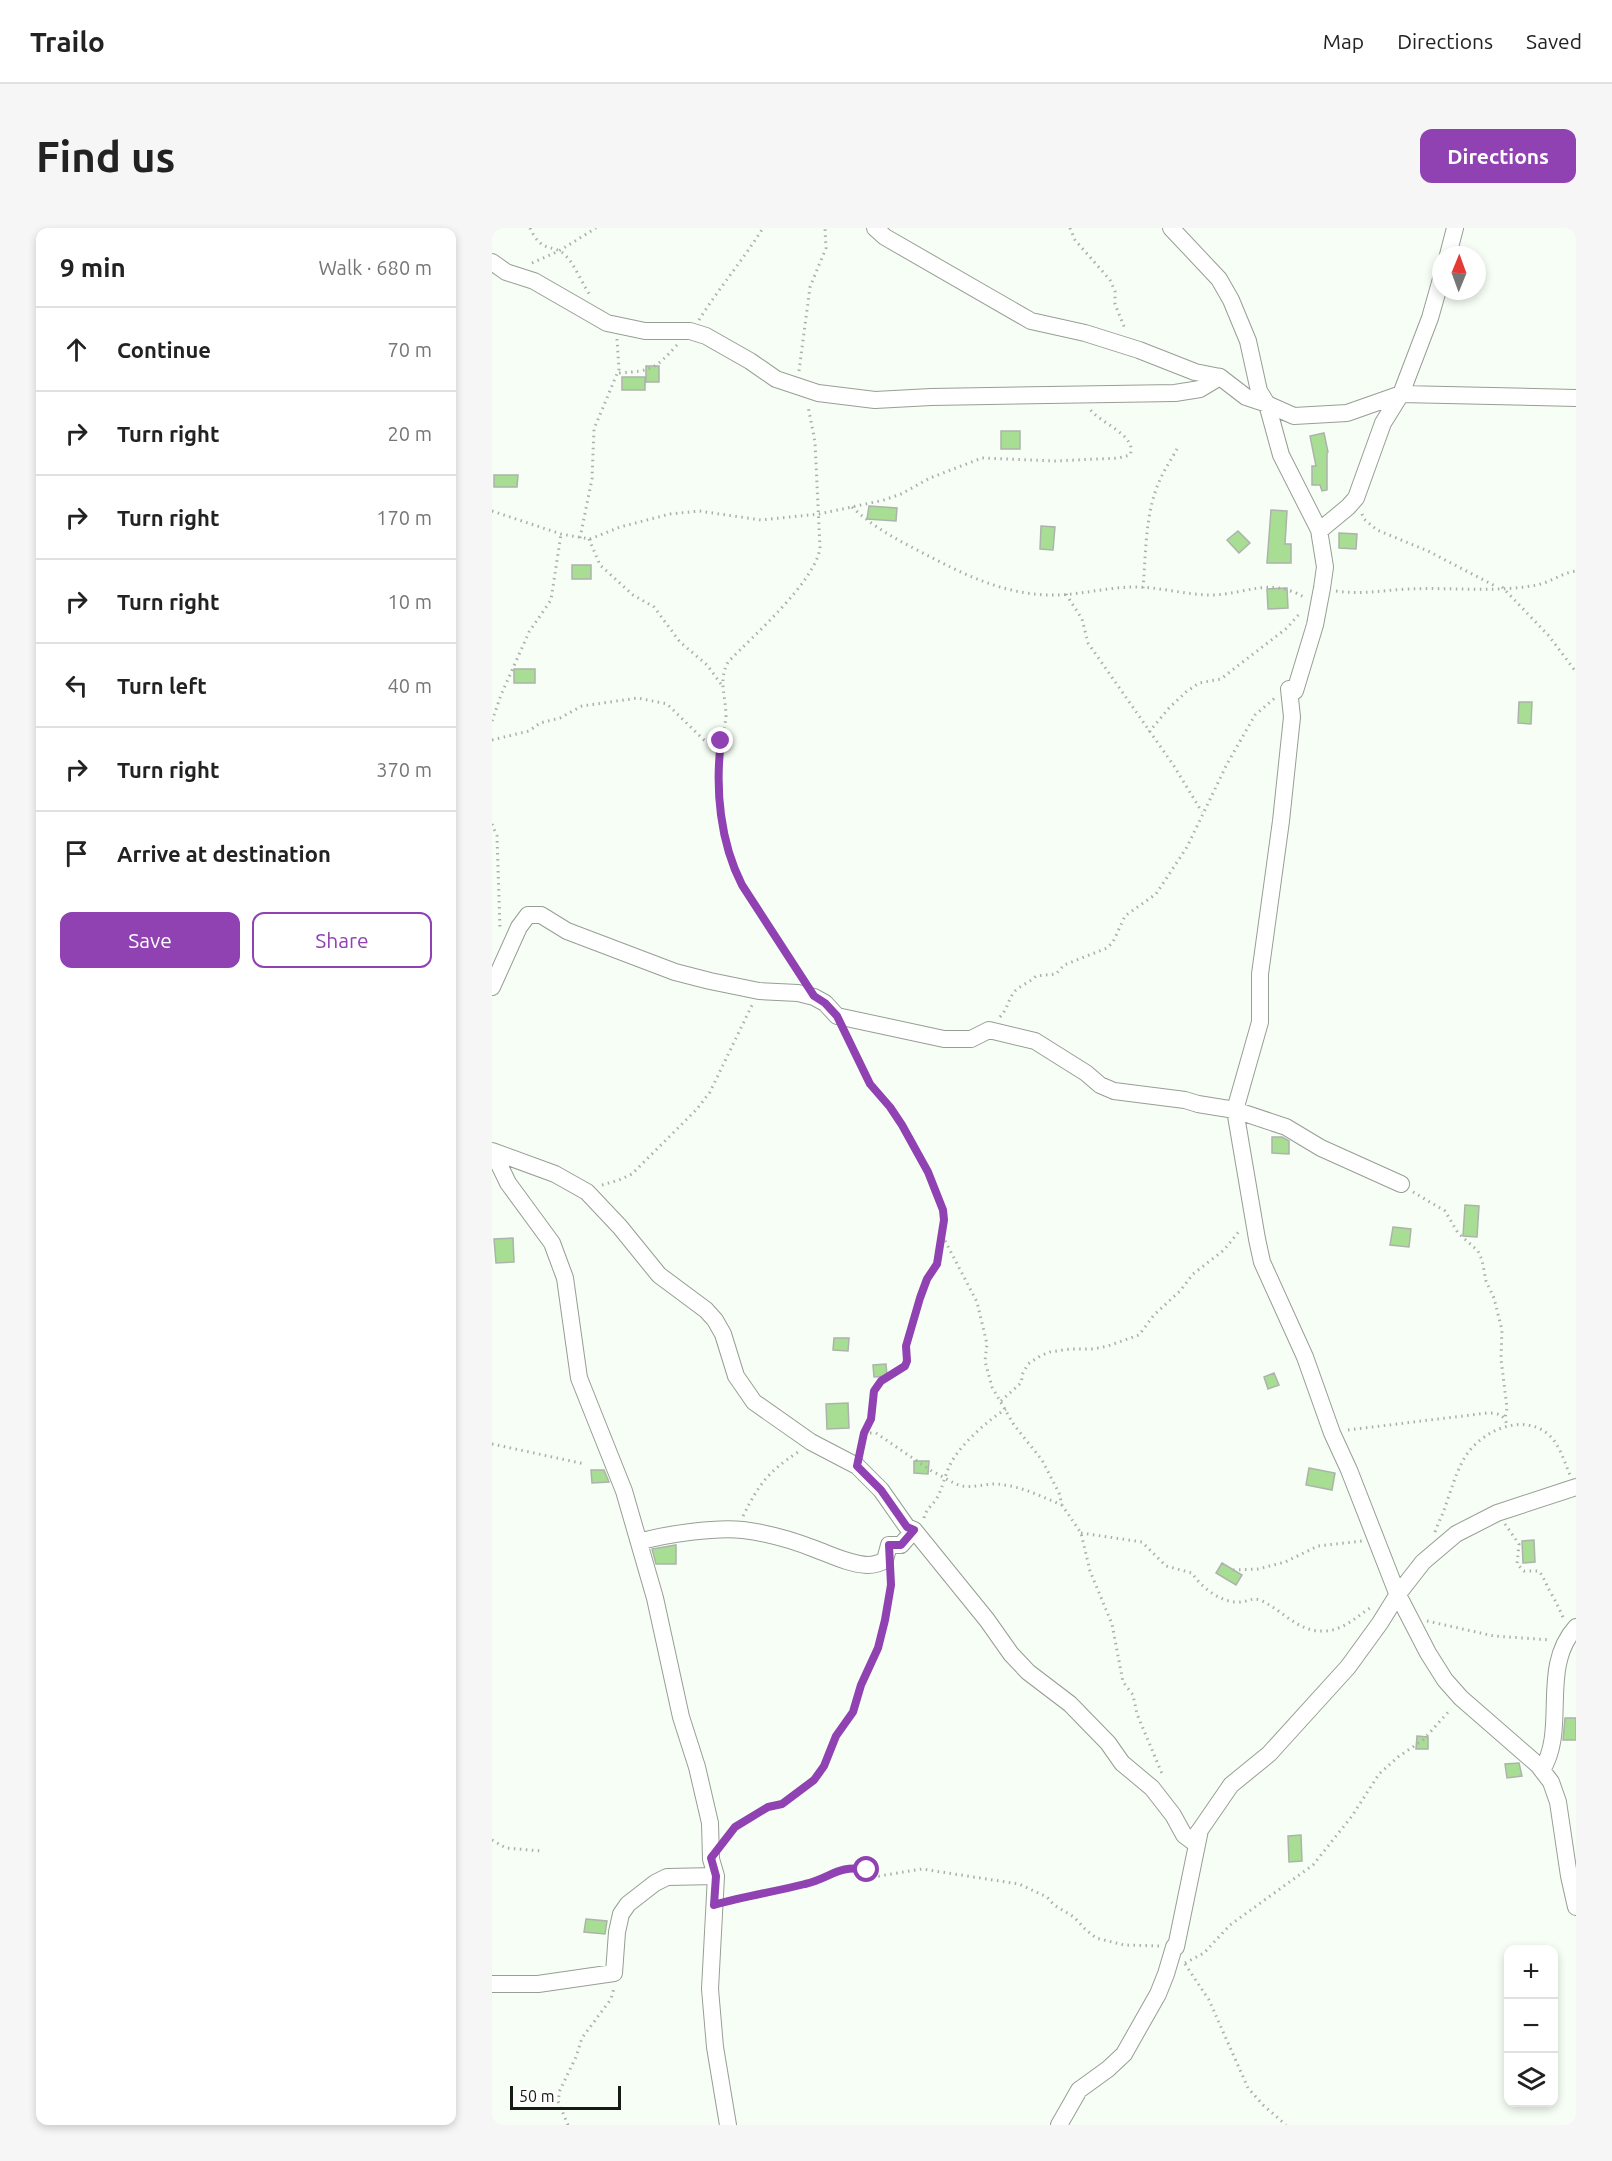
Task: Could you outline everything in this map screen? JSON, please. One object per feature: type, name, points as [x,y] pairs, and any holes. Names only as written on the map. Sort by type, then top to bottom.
[{"type":"street","points":[[875,228],[885,237],[1031,321],[1084,333],[1139,350],[1195,372],[1220,377],[1246,397],[1294,416],[1347,413],[1401,394],[1576,398]]},
{"type":"street","points":[[1171,228],[1219,279],[1230,300],[1248,341],[1259,391],[1267,404],[1281,455],[1319,531],[1325,567],[1315,625],[1295,691],[1289,689],[1292,717],[1281,821],[1260,974],[1260,1022],[1235,1110],[1262,1262],[1305,1357],[1332,1433],[1398,1594],[1428,1653],[1445,1680],[1461,1698],[1542,1770],[1551,1782],[1557,1802],[1576,1907]]},
{"type":"street","points":[[1450,246],[1455,228]]},
{"type":"street","points":[[492,262],[506,272],[534,281],[577,304],[593,316],[617,326],[645,331],[690,331],[706,336],[776,379],[818,393],[874,400],[1084,393],[1175,393],[1200,388],[1220,377]]},
{"type":"street","points":[[1319,531],[1356,498],[1383,423],[1401,394],[1435,300]]},
{"type":"street","points":[[492,987],[519,927],[528,915],[540,915],[567,931],[675,972],[759,991],[814,996],[825,1003],[837,1016],[944,1040],[971,1040],[989,1030],[1035,1041],[1100,1085],[1114,1090],[1235,1110],[1286,1127],[1321,1148],[1401,1184]]},
{"type":"street","points":[[492,1151],[555,1174],[586,1192],[614,1219],[659,1275],[706,1310],[715,1320],[723,1334],[736,1376],[754,1402],[811,1442],[857,1466],[881,1490],[907,1527],[914,1530],[987,1620],[1011,1654],[1028,1672],[1070,1704],[1108,1743],[1122,1763],[1152,1788],[1173,1815],[1184,1835],[1192,1841],[1231,1785],[1269,1754],[1348,1667],[1398,1594],[1424,1562],[1456,1534],[1497,1513],[1574,1483]]},
{"type":"street","points":[[492,1151],[508,1183],[543,1229],[559,1259],[570,1305],[579,1378],[624,1491],[655,1598],[681,1717],[698,1767],[710,1823],[711,1858],[716,1876],[710,1989],[715,2047],[728,2125]]},
{"type":"street","points":[[639,1542],[673,1535],[729,1529],[745,1530],[783,1538],[867,1565],[878,1564],[885,1560],[889,1545],[901,1545],[914,1530]]},
{"type":"street","points":[[1542,1770],[1551,1751],[1554,1695],[1559,1660],[1571,1633]]},
{"type":"street","points":[[1059,2125],[1079,2090],[1124,2054],[1158,1994],[1175,1947],[1200,1830]]},
{"type":"street","points":[[492,1984],[538,1984],[614,1973],[617,1932],[621,1914],[628,1904],[655,1883],[667,1877],[716,1876]]},
{"type":"path","points":[[530,228],[543,247],[558,251],[568,257],[593,300]]},
{"type":"path","points":[[506,272],[541,260],[596,228]]},
{"type":"path","points":[[618,373],[656,367],[690,331],[763,228]]},
{"type":"path","points":[[806,389],[802,393],[798,364],[810,287],[826,248],[825,228]]},
{"type":"path","points":[[1070,228],[1075,240],[1110,280],[1115,291],[1115,304],[1125,329]]},
{"type":"path","points":[[580,538],[592,478],[594,429],[618,373],[617,326]]},
{"type":"path","points":[[806,389],[815,442],[820,548],[818,559],[795,592],[728,662],[722,676],[726,717],[720,752],[720,813],[734,870],[814,996]]},
{"type":"path","points":[[492,511],[561,534],[589,539],[620,527],[670,514],[699,511],[761,520],[819,514],[884,500],[901,494],[930,477],[982,458],[1054,461],[1119,458],[1130,455],[1132,450],[1129,442],[1121,433],[1091,412],[1084,393]]},
{"type":"path","points":[[1143,588],[1145,551],[1158,483],[1177,449]]},
{"type":"path","points":[[1356,498],[1364,519],[1377,530],[1428,551],[1497,588]]},
{"type":"path","points":[[852,507],[866,520],[893,537],[983,582],[1027,594],[1051,596],[1112,588],[1143,588],[1213,595],[1273,586],[1321,596],[1408,589],[1537,585],[1561,575],[1576,572]]},
{"type":"path","points":[[492,721],[529,632],[551,600],[561,534]]},
{"type":"path","points":[[589,539],[600,565],[633,595],[654,607],[680,642],[707,665],[722,685]]},
{"type":"path","points":[[1502,587],[1549,636],[1576,672]]},
{"type":"path","points":[[1066,594],[1082,620],[1088,642],[1174,766],[1202,812]]},
{"type":"path","points":[[1149,732],[1186,692],[1199,683],[1221,679],[1287,628],[1302,610]]},
{"type":"path","points":[[989,1030],[1005,1012],[1011,997],[1020,987],[1038,975],[1056,974],[1064,965],[1097,952],[1113,942],[1125,916],[1156,894],[1187,847],[1202,812],[1255,715],[1270,700],[1289,689]]},
{"type":"path","points":[[492,740],[529,731],[540,723],[560,718],[582,706],[638,698],[667,704],[704,740],[720,752]]},
{"type":"path","points":[[492,824],[497,836],[500,935]]},
{"type":"path","points":[[586,1192],[632,1174],[697,1109],[710,1092],[723,1068],[759,991]]},
{"type":"path","points":[[837,1016],[870,1084],[902,1125],[928,1172],[943,1210],[944,1220],[937,1264],[927,1279],[906,1346],[907,1361],[905,1366],[881,1381],[874,1391],[871,1419],[864,1433],[857,1466]]},
{"type":"path","points":[[1401,1184],[1445,1211],[1458,1233],[1478,1251],[1482,1260],[1486,1281],[1494,1298],[1502,1330],[1501,1359],[1507,1408],[1505,1418],[1508,1427]]},
{"type":"path","points":[[1001,1401],[1021,1383],[1023,1372],[1028,1364],[1040,1356],[1070,1349],[1101,1348],[1139,1335],[1154,1315],[1180,1291],[1193,1274],[1224,1250],[1236,1234],[1254,1218]]},
{"type":"path","points":[[942,1235],[977,1302],[987,1344],[985,1361],[988,1374],[1014,1425],[1047,1468],[1062,1505],[1081,1533],[1090,1571],[1112,1624],[1123,1682],[1133,1695],[1137,1714],[1164,1779]]},
{"type":"path","points":[[914,1530],[923,1524],[926,1511],[936,1499],[953,1459],[973,1436],[1006,1409]]},
{"type":"path","points":[[1332,1433],[1385,1424],[1487,1413],[1498,1413],[1505,1418]]},
{"type":"path","points":[[1433,1535],[1458,1469],[1475,1444],[1488,1433],[1522,1425],[1535,1427],[1548,1434],[1563,1455],[1574,1483]]},
{"type":"path","points":[[864,1433],[876,1433],[952,1484],[966,1487],[995,1484],[1028,1490],[1062,1505]]},
{"type":"path","points":[[729,1529],[740,1521],[766,1477],[774,1468],[811,1442]]},
{"type":"path","points":[[492,1444],[585,1464]]},
{"type":"path","points":[[1409,1617],[1494,1636],[1552,1640],[1571,1633],[1558,1604],[1549,1592],[1546,1580],[1539,1571],[1524,1571],[1517,1564],[1519,1544],[1497,1513]]},
{"type":"path","points":[[1081,1533],[1142,1542],[1166,1566],[1192,1573],[1200,1585],[1219,1596],[1236,1602],[1253,1598],[1261,1600],[1309,1631],[1339,1628],[1374,1606]]},
{"type":"path","points":[[1233,1570],[1258,1569],[1285,1562],[1325,1544],[1355,1540],[1366,1541]]},
{"type":"path","points":[[711,1858],[735,1827],[768,1807],[782,1804],[814,1780],[824,1766],[836,1736],[853,1712],[861,1685],[878,1648],[891,1585],[889,1545]]},
{"type":"path","points":[[1185,1964],[1204,1953],[1230,1925],[1313,1865],[1352,1816],[1379,1774],[1432,1732],[1461,1698]]},
{"type":"path","points":[[492,1840],[506,1848],[542,1851]]},
{"type":"path","points":[[714,1905],[739,1897],[806,1884],[847,1868],[867,1870],[879,1875],[922,1869],[1019,1884],[1047,1897],[1054,1905],[1074,1917],[1096,1938],[1124,1945],[1175,1947],[1209,2000],[1248,2088],[1286,2125]]},
{"type":"path","points":[[568,2125],[558,2101],[560,2090],[576,2057],[582,2037],[611,1999],[614,1992],[614,1973]]},
{"type":"building","points":[[646,366],[659,366],[659,382],[646,382]]},
{"type":"building","points":[[622,377],[645,377],[645,390],[622,390]]},
{"type":"building","points":[[1001,431],[1020,431],[1020,449],[1001,449]]},
{"type":"building","points":[[1324,433],[1328,452],[1327,490],[1322,491],[1320,485],[1312,485],[1312,466],[1316,466],[1310,436]]},
{"type":"building","points":[[494,475],[518,475],[517,487],[494,487]]},
{"type":"building","points":[[869,506],[897,508],[896,521],[867,519]]},
{"type":"building","points":[[1271,510],[1287,511],[1285,544],[1291,544],[1291,563],[1267,563]]},
{"type":"building","points":[[1041,526],[1055,527],[1053,550],[1040,549]]},
{"type":"building","points":[[1238,531],[1250,543],[1239,553],[1227,540]]},
{"type":"building","points":[[1339,533],[1357,534],[1356,549],[1339,548]]},
{"type":"building","points":[[572,565],[591,565],[591,579],[572,579]]},
{"type":"building","points":[[1287,588],[1288,608],[1268,609],[1267,589]]},
{"type":"building","points":[[514,669],[535,669],[535,683],[514,683]]},
{"type":"building","points":[[1519,702],[1532,702],[1531,724],[1518,723]]},
{"type":"building","points":[[1272,1137],[1282,1137],[1289,1141],[1289,1154],[1272,1153]]},
{"type":"building","points":[[1465,1205],[1479,1206],[1477,1237],[1463,1236]]},
{"type":"building","points":[[1393,1227],[1411,1229],[1409,1247],[1390,1245]]},
{"type":"building","points":[[513,1238],[514,1262],[496,1263],[494,1239]]},
{"type":"building","points":[[834,1338],[849,1338],[848,1351],[833,1350]]},
{"type":"building","points":[[886,1364],[887,1376],[874,1377],[873,1365]]},
{"type":"building","points":[[1274,1373],[1279,1385],[1268,1389],[1264,1377]]},
{"type":"building","points":[[848,1403],[849,1428],[827,1429],[826,1404]]},
{"type":"building","points":[[914,1461],[929,1461],[928,1474],[914,1473]]},
{"type":"building","points":[[1309,1468],[1335,1473],[1332,1490],[1306,1485]]},
{"type":"building","points":[[591,1470],[604,1470],[609,1482],[592,1483]]},
{"type":"building","points":[[1534,1540],[1535,1562],[1523,1563],[1522,1541]]},
{"type":"building","points":[[676,1545],[676,1564],[656,1564],[652,1549]]},
{"type":"building","points":[[1222,1563],[1242,1575],[1236,1585],[1216,1573]]},
{"type":"building","points":[[1565,1718],[1576,1718],[1576,1740],[1563,1740]]},
{"type":"building","points":[[1417,1736],[1428,1737],[1428,1749],[1416,1749]]},
{"type":"building","points":[[1519,1763],[1522,1776],[1507,1778],[1505,1764]]},
{"type":"building","points":[[1301,1835],[1302,1861],[1289,1862],[1288,1836]]},
{"type":"building","points":[[586,1919],[607,1921],[605,1934],[584,1932]]},
{"type":"route","points":[[721,741],[720,813],[734,870],[814,996],[825,1003],[837,1016],[870,1084],[902,1125],[928,1172],[943,1210],[944,1220],[937,1264],[927,1279],[920,1298],[906,1346],[907,1361],[905,1366],[881,1381],[874,1391],[871,1419],[864,1433],[857,1466],[881,1490],[907,1527],[914,1530],[901,1545],[889,1545],[891,1585],[878,1648],[861,1685],[853,1712],[836,1736],[819,1775],[808,1786],[782,1804],[760,1810],[735,1827],[711,1858],[716,1876],[714,1905],[739,1897],[806,1884],[841,1869],[853,1867],[867,1870]]}]
